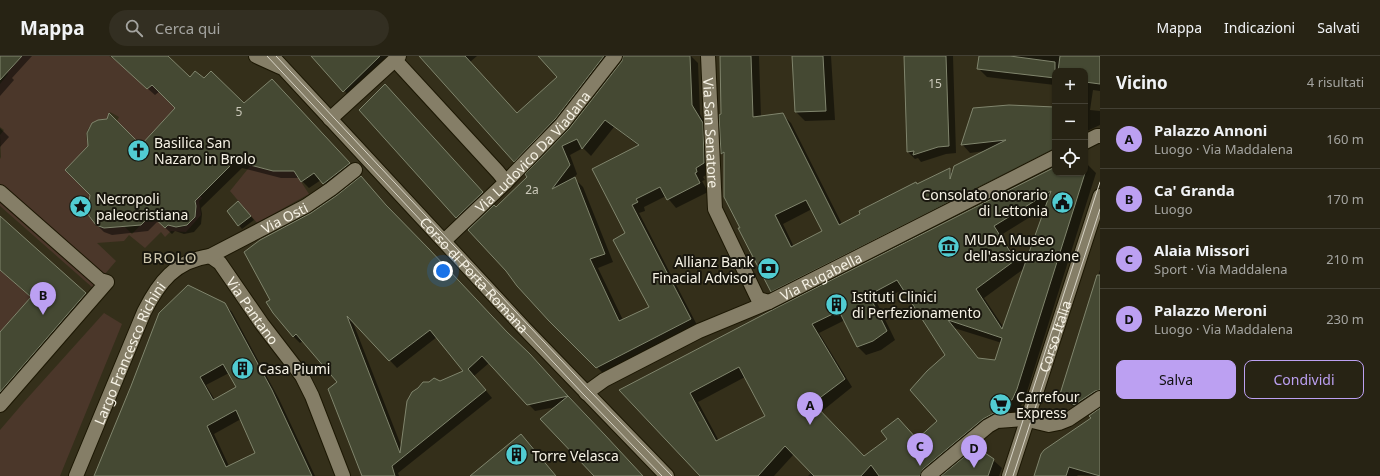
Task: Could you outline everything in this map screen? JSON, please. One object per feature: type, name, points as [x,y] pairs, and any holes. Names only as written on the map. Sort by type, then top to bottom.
[{"type":"street","name":"Corso di Porta Romana","points":[[256,56],[274,63],[285,70]]},
{"type":"street","name":"Corso di Porta Romana","points":[[272,56],[586,393],[667,476]]},
{"type":"street","name":"Via Ludovico Da Viadana","points":[[444,241],[506,182],[562,124],[616,56]]},
{"type":"street","name":"Via San Senatore","points":[[708,56],[715,209],[758,299],[768,302]]},
{"type":"street","points":[[330,119],[397,58],[506,182]]},
{"type":"street","points":[[1088,141],[1100,136]]},
{"type":"street","name":"Via Rugabella","points":[[586,393],[604,380],[699,331],[768,302],[1052,159]]},
{"type":"street","name":"Via Osti","points":[[210,256],[306,206],[355,170]]},
{"type":"street","points":[[0,192],[100,280],[107,282],[0,405]]},
{"type":"street","name":"Corso Italia","points":[[1009,476],[1100,196]]},
{"type":"street","name":"Largo Francesco Richini","points":[[76,476],[144,312],[155,291],[171,273],[185,263],[197,258],[210,256]]},
{"type":"street","name":"Via Pantano","points":[[210,256],[220,263],[262,324],[302,376],[312,396],[343,476]]},
{"type":"street","points":[[928,476],[988,426],[997,421],[1024,419],[1049,425],[1059,423],[1070,419],[1100,398]]},
{"type":"shaded area","points":[[22,56],[109,56],[152,85],[175,108],[141,145],[117,121],[119,117],[110,112],[107,119],[98,121],[88,128],[86,136],[91,150],[90,194],[88,195],[91,198],[89,216],[98,226],[105,228],[118,224],[121,227],[123,225],[132,234],[153,212],[170,225],[175,227],[184,226],[190,222],[195,215],[196,199],[198,194],[202,198],[199,201],[201,215],[186,232],[171,231],[165,237],[161,232],[145,248],[129,235],[124,241],[97,243],[116,261],[93,288],[0,206],[0,135],[4,130],[0,127],[0,84],[8,74],[7,72]]},
{"type":"shaded area","points":[[266,164],[273,171],[294,171],[309,194],[257,223],[230,191],[251,165]]},
{"type":"shaded area","points":[[0,270],[31,297],[0,332]]},
{"type":"shaded area","points":[[104,313],[122,324],[60,476],[0,476],[0,430]]},
{"type":"building","points":[[0,56],[22,56],[0,80]]},
{"type":"building","points":[[111,56],[168,56],[190,77],[195,71],[204,78],[211,71],[244,103],[272,79],[350,163],[323,184],[314,173],[301,182],[294,171],[273,171],[235,161],[195,201],[195,217],[187,225],[176,227],[168,225],[165,228],[151,215],[141,225],[104,228],[96,225],[89,216],[88,210],[90,195],[65,170],[88,146],[87,133],[92,123],[98,120],[107,119],[109,113],[141,145],[175,108],[152,85],[147,89]]},
{"type":"building","points":[[311,56],[380,56],[343,92]]},
{"type":"building","points":[[419,56],[465,56],[517,113],[557,77],[538,56],[604,56],[556,118],[514,162]]},
{"type":"building","points":[[623,56],[690,56],[692,105],[703,123],[704,163],[696,168],[697,172],[695,173],[700,183],[667,200],[660,187],[636,199],[638,202],[632,205],[691,319],[596,368],[549,321],[468,230],[494,205],[496,207],[527,177],[525,174],[569,129],[622,61]],"holes":[[[605,120],[639,145],[592,169],[625,233],[613,240],[649,307],[619,321],[590,259],[605,254],[575,177],[552,189],[570,165],[562,146],[577,139],[582,149]]]},
{"type":"building","points":[[720,56],[751,56],[753,117],[783,113],[839,225],[860,214],[859,211],[916,182],[917,184],[950,168],[950,179],[954,166],[1006,140],[961,145],[973,108],[1009,105],[1052,107],[1052,151],[771,292],[724,197],[724,152],[721,154],[719,115],[721,114]],"holes":[[[806,200],[822,231],[791,247],[775,215]]]},
{"type":"building","points":[[792,56],[823,56],[826,111],[795,112]]},
{"type":"building","points":[[904,56],[946,56],[949,146],[938,147],[913,155],[914,151],[907,152]]},
{"type":"building","points":[[979,56],[1010,56],[1055,62],[1055,68],[1052,68],[1052,78],[977,69]]},
{"type":"building","points":[[1060,56],[1100,56],[1100,84],[1088,82],[1088,68],[1058,68]]},
{"type":"building","points":[[385,84],[483,192],[456,218],[359,110]]},
{"type":"building","points":[[1052,169],[1052,176],[1084,176],[1017,389],[1012,400],[983,419],[923,469],[920,476],[879,476],[871,465],[861,476],[814,476],[785,446],[758,476],[700,476],[619,390],[778,307]],"holes":[[[1051,191],[1002,329],[976,289],[1021,256],[1011,253],[994,226]],[[897,280],[945,355],[927,371],[910,390],[937,421],[917,439],[898,418],[881,431],[887,439],[864,456],[813,403],[845,379],[812,324],[839,311],[857,347],[873,341],[887,331],[869,295]],[[948,320],[1002,338],[995,360],[978,358]],[[739,367],[765,416],[716,441],[690,393]]]},
{"type":"building","points":[[361,176],[386,205],[507,332],[530,354],[568,396],[527,405],[482,356],[468,369],[486,390],[392,466],[395,476],[362,476],[328,389],[337,382],[296,334],[293,337],[273,313],[266,302],[270,300],[244,252],[260,240],[311,213],[336,196]],"holes":[[[347,316],[389,361],[430,330],[463,371],[440,381],[434,378],[429,382],[423,382],[412,392],[407,401],[400,453]]]},
{"type":"building","points":[[238,201],[251,216],[238,226],[227,211]]},
{"type":"building","points":[[0,216],[86,293],[0,392],[0,332],[31,297],[0,270]]},
{"type":"building","points":[[1097,275],[1100,275],[1100,390],[1095,391],[1074,405],[1060,394]]},
{"type":"building","points":[[188,285],[225,303],[272,390],[312,476],[94,476],[159,313]],"holes":[[[223,364],[236,387],[213,400],[200,377]],[[236,410],[255,453],[226,467],[207,426]]]},
{"type":"building","points":[[568,396],[643,476],[594,476],[540,419]]},
{"type":"building","points":[[1100,408],[1100,476],[1069,467],[1066,476],[1034,476],[1041,454],[1044,450],[1091,418],[1089,416]]},
{"type":"building","name":"Torre Velasca","points":[[521,434],[556,476],[470,476]]},
{"type":"building","points":[[982,451],[994,459],[988,476],[941,476],[970,452]]},
{"type":"tram line","points":[[267,56],[584,395],[662,476]]},
{"type":"tram line","points":[[276,56],[589,390],[672,476]]},
{"type":"tram line","points":[[1005,476],[1100,182]]},
{"type":"tram line","points":[[1013,476],[1100,209]]},
{"type":"place","name":"Basilica San Nazaro in Brolo","points":[[139,150]]},
{"type":"place","name":"Consolato onorario di Lettonia","points":[[1063,202]]},
{"type":"place","name":"Necropoli paleocristiana","points":[[80,206]]},
{"type":"place","name":"MUDA Museo dell'assicurazione","points":[[948,247]]},
{"type":"place","name":"Allianz Bank Finacial Advisor","points":[[769,269]]},
{"type":"place","name":"Istituti Clinici di Perfezionamento","points":[[837,304]]},
{"type":"place","name":"Ca' Granda","points":[[43,315]]},
{"type":"place","name":"Casa Piumi","points":[[242,368]]},
{"type":"place","name":"Carrefour Express","points":[[1000,404]]},
{"type":"place","name":"Palazzo Annoni","points":[[810,425]]},
{"type":"place","name":"Torre Velasca","points":[[517,455]]},
{"type":"place","name":"Alaia Missori","points":[[920,466]]},
{"type":"place","name":"Palazzo Meroni","points":[[974,468]]},
{"type":"district","name":"BROLO","points":[[170,257]]}]
